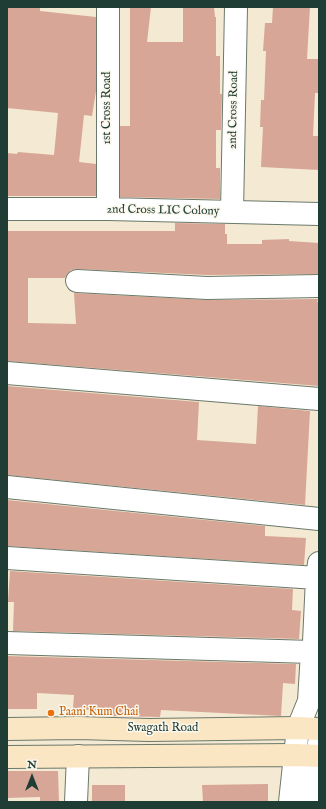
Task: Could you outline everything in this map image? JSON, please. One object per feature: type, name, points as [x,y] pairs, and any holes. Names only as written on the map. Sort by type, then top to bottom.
[{"type":"main road","name":"Swagath Road","points":[[7,729],[319,729]]},
{"type":"main road","points":[[7,757],[295,755],[318,752]]},
{"type":"street","name":"1st Cross Road","points":[[108,7],[108,209]]},
{"type":"street","name":"2nd Cross Road","points":[[232,212],[236,7]]},
{"type":"street","name":"2nd Cross LIC Colony","points":[[7,209],[108,209],[319,214]]},
{"type":"street","points":[[77,282],[207,288],[319,286]]},
{"type":"street","points":[[7,372],[319,399]]},
{"type":"street","points":[[7,487],[319,519]]},
{"type":"street","points":[[7,558],[318,570],[315,645],[309,701],[298,728],[290,802]]},
{"type":"street","points":[[7,643],[315,645]]},
{"type":"street","points":[[309,701],[319,725]]},
{"type":"street","points":[[311,802],[318,752]]},
{"type":"street","points":[[76,802],[78,756]]},
{"type":"building","points":[[7,7],[40,7],[40,11],[96,17],[96,91],[92,116],[84,115],[79,162],[96,164],[96,196],[7,196],[7,153],[17,154],[18,152],[54,155],[58,113],[7,108]]},
{"type":"building","points":[[130,7],[151,7],[147,42],[183,42],[183,7],[214,7],[216,17],[216,56],[220,56],[220,94],[222,94],[221,130],[216,130],[216,168],[220,168],[220,199],[120,197],[120,126],[130,126]]},
{"type":"building","points":[[273,7],[310,7],[307,59],[319,59],[319,93],[315,93],[313,136],[319,136],[319,170],[261,167],[263,127],[260,127],[261,100],[264,100],[266,51],[263,51],[265,23],[272,23]]},
{"type":"building","points":[[175,223],[225,224],[227,244],[262,244],[262,240],[289,239],[289,241],[319,243],[319,274],[207,275],[77,269],[71,270],[65,278],[28,278],[28,323],[76,324],[74,293],[207,300],[318,299],[319,386],[7,361],[7,231],[175,231]]},
{"type":"building","points":[[7,386],[199,402],[197,440],[256,444],[258,406],[310,411],[305,505],[7,475]]},
{"type":"building","points":[[7,500],[265,526],[265,536],[306,538],[304,565],[7,546]]},
{"type":"building","points":[[10,571],[293,589],[292,610],[301,611],[299,639],[13,631],[14,602],[8,602]]},
{"type":"building","points":[[7,656],[296,664],[295,684],[283,683],[281,716],[161,710],[160,717],[104,716],[104,711],[73,709],[74,695],[37,693],[37,709],[7,709]]},
{"type":"building","points":[[7,771],[58,771],[59,802],[40,802],[40,797],[7,798]]},
{"type":"building","points":[[268,784],[268,802],[203,802],[202,785]]},
{"type":"building","points":[[92,785],[125,785],[125,802],[92,802]]},
{"type":"place","name":"Paani Kum Chai","points":[[51,713]]}]
